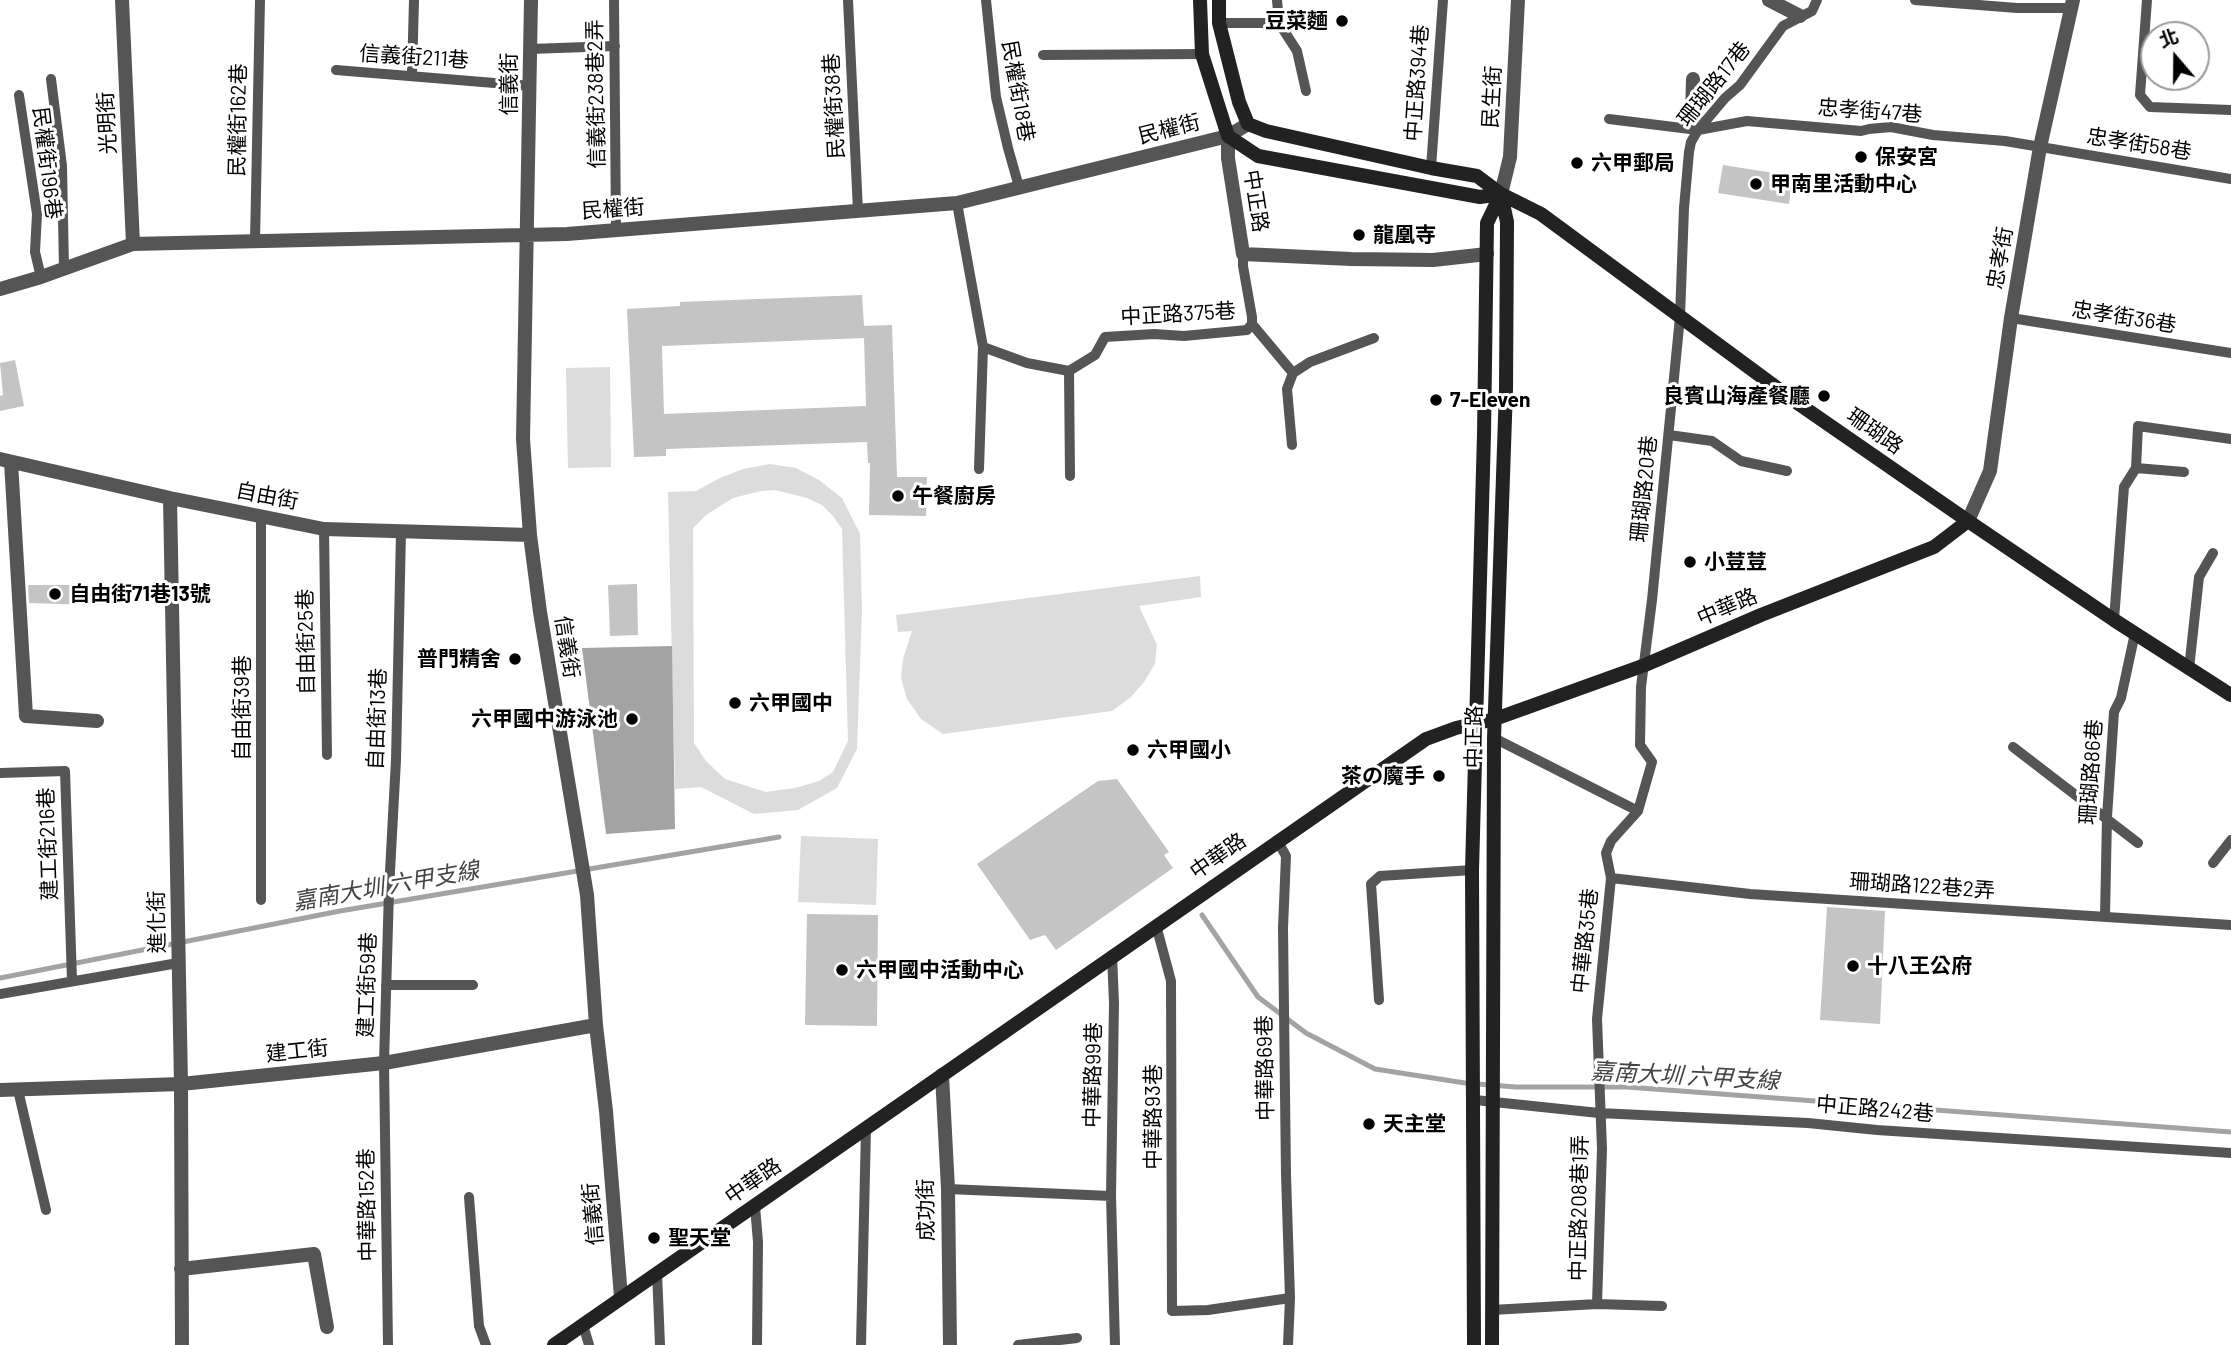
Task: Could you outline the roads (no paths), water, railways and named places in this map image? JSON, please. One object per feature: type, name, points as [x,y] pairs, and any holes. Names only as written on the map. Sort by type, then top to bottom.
[{"type":"main road","name":"中正路","points":[[1200,0],[1202,54],[1228,136]]},
{"type":"main road","points":[[1219,0],[1219,23],[1239,102],[1248,124],[1266,131],[1477,176],[1501,194]]},
{"type":"main road","name":"民權街","points":[[1228,136],[1258,156],[1480,197],[1501,194]]},
{"type":"main road","name":"中正路","points":[[1474,1345],[1472,870],[1487,223],[1501,194]]},
{"type":"main road","name":"中正路","points":[[1492,1345],[1494,738],[1506,389],[1507,222],[1501,194]]},
{"type":"main road","name":"珊瑚路","points":[[1501,194],[1541,214],[1796,402],[2114,621],[2231,695]]},
{"type":"main road","name":"中華路","points":[[554,1345],[1426,738],[1495,719],[1645,664],[1934,547],[1968,521]]},
{"type":"street","name":"光明街","points":[[122,0],[133,244]]},
{"type":"street","name":"信義街","points":[[531,0],[523,439],[530,535],[540,612],[587,895],[621,1297]]},
{"type":"street","name":"民生街","points":[[1501,194],[1510,156],[1518,0]]},
{"type":"street","points":[[1769,0],[1800,16]]},
{"type":"street","name":"忠孝街","points":[[1968,521],[1990,471],[2011,318],[2040,147],[2073,4]]},
{"type":"street","points":[[1693,79],[1692,115],[1700,127]]},
{"type":"street","name":"民權街","points":[[0,289],[133,244],[528,235],[957,203],[1228,136],[1248,124]]},
{"type":"street","name":"中正路","points":[[1228,136],[1228,158],[1243,254],[1351,260],[1433,260],[1487,254]]},
{"type":"street","points":[[6,461],[26,716],[97,721]]},
{"type":"street","name":"自由街","points":[[6,461],[324,529],[530,535]]},
{"type":"street","name":"進化街","points":[[170,498],[181,1084],[182,1345]]},
{"type":"street","name":"建工街","points":[[0,1090],[181,1084],[384,1063],[596,1025]]},
{"type":"street","name":"成功街","points":[[942,1075],[950,1345]]},
{"type":"street","points":[[181,1269],[314,1254],[327,1327]]},
{"type":"lane","name":"民權街162巷","points":[[256,241],[260,0]]},
{"type":"lane","points":[[412,75],[414,0]]},
{"type":"lane","name":"信義街238巷2弄","points":[[614,0],[616,230]]},
{"type":"lane","name":"民權街38巷","points":[[848,0],[858,211]]},
{"type":"lane","name":"民權街18巷","points":[[986,0],[996,97],[1019,187]]},
{"type":"lane","points":[[1277,0],[1279,23],[1297,51],[1306,91]]},
{"type":"lane","name":"中正路394巷","points":[[1431,168],[1443,0]]},
{"type":"lane","name":"珊瑚路17巷","points":[[1680,317],[1684,208],[1691,142],[1700,127],[1740,85],[1783,26],[1812,11],[1818,0]]},
{"type":"lane","points":[[1915,0],[2017,8],[2073,4]]},
{"type":"lane","points":[[2147,0],[2140,95],[2150,107],[2231,110]]},
{"type":"lane","points":[[1219,23],[1279,23]]},
{"type":"lane","points":[[530,49],[615,46]]},
{"type":"lane","points":[[1043,55],[1202,54]]},
{"type":"lane","name":"信義街211巷","points":[[336,70],[531,86]]},
{"type":"lane","points":[[51,79],[62,166],[64,269]]},
{"type":"lane","name":"民權街196巷","points":[[19,95],[37,214],[35,252],[41,277]]},
{"type":"lane","name":"忠孝街47巷","points":[[1609,119],[1700,127],[1747,121],[1861,131],[1891,127],[1933,135],[2040,147]]},
{"type":"lane","name":"忠孝街58巷","points":[[2040,147],[2231,179]]},
{"type":"lane","points":[[957,203],[982,346],[979,469]]},
{"type":"lane","name":"中正路375巷","points":[[1069,372],[1095,355],[1104,337],[1154,334],[1184,336],[1247,330],[1252,324],[1243,254]]},
{"type":"lane","name":"珊瑚路20巷","points":[[1645,664],[1680,317]]},
{"type":"lane","name":"忠孝街36巷","points":[[2011,318],[2231,353]]},
{"type":"lane","points":[[1252,324],[1293,373]]},
{"type":"lane","points":[[1292,445],[1287,388],[1293,373],[1310,362],[1374,338]]},
{"type":"lane","points":[[982,346],[1027,363],[1069,372],[1070,476]]},
{"type":"lane","points":[[2114,621],[2124,487],[2136,468],[2138,426],[2231,439]]},
{"type":"lane","points":[[1669,435],[1712,441],[1741,461],[1787,471]]},
{"type":"lane","points":[[2136,468],[2184,472]]},
{"type":"lane","name":"自由街39巷","points":[[261,516],[261,900]]},
{"type":"lane","name":"自由街25巷","points":[[324,529],[327,755]]},
{"type":"lane","name":"自由街13巷","points":[[388,907],[396,760],[401,532]]},
{"type":"lane","points":[[2189,669],[2199,577],[2213,553]]},
{"type":"lane","name":"珊瑚路86巷","points":[[2105,917],[2107,817],[2114,712],[2121,698],[2135,633]]},
{"type":"lane","name":"中華路35巷","points":[[1599,1113],[1597,1019],[1611,878],[1606,853],[1611,841],[1638,811],[1652,762],[1640,745],[1641,687],[1645,664]]},
{"type":"lane","points":[[1494,738],[1638,811]]},
{"type":"lane","points":[[2013,747],[2138,843]]},
{"type":"lane","name":"建工街216巷","points":[[0,773],[65,771],[72,975]]},
{"type":"lane","name":"中華路69巷","points":[[1278,840],[1286,856],[1283,969],[1290,1298],[1287,1345]]},
{"type":"lane","points":[[2213,863],[2231,840]]},
{"type":"lane","points":[[1379,1000],[1371,884],[1380,877],[1472,870]]},
{"type":"lane","name":"珊瑚路122巷2弄","points":[[1611,878],[1750,894],[2231,925]]},
{"type":"lane","name":"建工街59巷","points":[[384,1063],[388,907]]},
{"type":"lane","name":"中華路93巷","points":[[1156,925],[1171,981],[1172,1311],[1208,1310],[1290,1298]]},
{"type":"lane","name":"中華路99巷","points":[[1112,955],[1114,1003],[1111,1196],[1115,1345]]},
{"type":"lane","points":[[0,994],[72,975],[178,956]]},
{"type":"lane","points":[[386,985],[473,985]]},
{"type":"lane","name":"中華路152巷","points":[[384,1063],[388,1345]]},
{"type":"lane","points":[[18,1090],[46,1210]]},
{"type":"lane","name":"中正路242巷","points":[[1475,1100],[1599,1113],[1808,1123],[1877,1130],[2231,1153]]},
{"type":"lane","name":"中正路208巷1弄","points":[[1597,1304],[1602,1149],[1599,1113]]},
{"type":"lane","points":[[861,1345],[866,1129]]},
{"type":"lane","points":[[947,1189],[1111,1196]]},
{"type":"lane","points":[[469,1197],[479,1326],[486,1345]]},
{"type":"lane","points":[[755,1206],[758,1242],[757,1345]]},
{"type":"lane","points":[[657,1272],[660,1345]]},
{"type":"lane","points":[[1492,1310],[1597,1304],[1662,1306]]},
{"type":"lane","points":[[583,1325],[589,1345]]},
{"type":"lane","points":[[1018,1345],[1077,1338]]},
{"type":"waterway","name":"嘉南大圳 六甲支線","points":[[0,978],[340,911],[779,837]]},
{"type":"waterway","name":"嘉南大圳 六甲支線","points":[[1202,915],[1258,997],[1306,1033],[1375,1069],[1465,1083],[1516,1087],[1627,1087],[2231,1132]]},
{"type":"place","name":"豆菜麵","points":[[1342,21]]},
{"type":"place","name":"保安宮","points":[[1861,157]]},
{"type":"place","name":"六甲郵局","points":[[1577,163]]},
{"type":"place","name":"甲南里活動中心","points":[[1756,184]]},
{"type":"place","name":"龍凰寺","points":[[1359,235]]},
{"type":"place","name":"良賓山海產餐廳","points":[[1824,396]]},
{"type":"place","name":"7-Eleven","points":[[1436,400]]},
{"type":"place","name":"午餐廚房","points":[[898,496]]},
{"type":"place","name":"小荳荳","points":[[1690,562]]},
{"type":"place","name":"自由街71巷13號","points":[[55,594]]},
{"type":"place","name":"普門精舍","points":[[515,659]]},
{"type":"place","name":"六甲國中","points":[[735,703]]},
{"type":"place","name":"六甲國中游泳池","points":[[632,719]]},
{"type":"place","name":"六甲國小","points":[[1133,750]]},
{"type":"place","name":"茶の魔手","points":[[1439,776]]},
{"type":"place","name":"十八王公府","points":[[1853,966]]},
{"type":"place","name":"六甲國中活動中心","points":[[842,970]]},
{"type":"place","name":"天主堂","points":[[1369,1124]]},
{"type":"place","name":"聖天堂","points":[[654,1238]]}]
